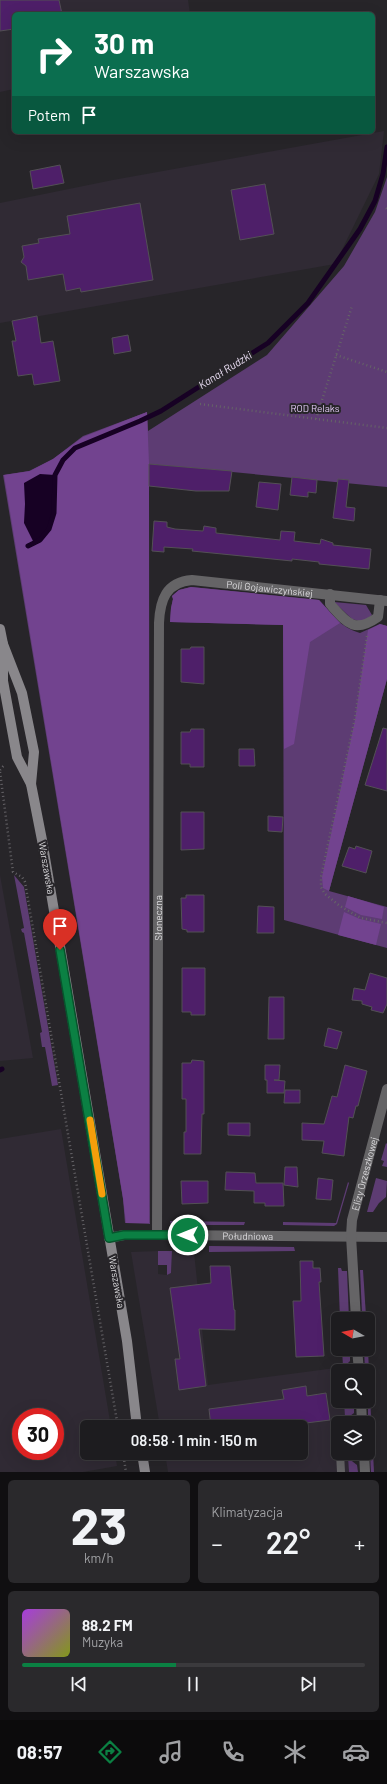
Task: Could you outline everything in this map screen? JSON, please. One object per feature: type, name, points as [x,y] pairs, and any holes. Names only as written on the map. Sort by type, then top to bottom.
[{"type":"main road","name":"Warszawska","points":[[0,629],[3,644],[22,693],[34,752],[30,784]]},
{"type":"main road","name":"Warszawska","points":[[3,644],[3,681],[17,757],[30,784],[42,840],[127,1341],[136,1420]]},
{"type":"main road","points":[[143,1460],[145,1472]]},
{"type":"street","name":"Poli Gojawiczyńskiej","points":[[162,602],[164,596],[172,587],[180,582],[192,580],[384,601]]},
{"type":"street","points":[[330,594],[330,604],[345,621],[352,625],[361,627],[378,617],[384,601]]},
{"type":"street","name":"Słoneczna","points":[[157,1235],[159,623],[162,602]]},
{"type":"street","name":"Elizy Orzeszkowej","points":[[356,1312],[351,1236],[355,1206],[387,1089]]},
{"type":"street","name":"Południowa","points":[[109,1238],[124,1235],[387,1237]]},
{"type":"street","points":[[364,1460],[365,1472]]},
{"type":"lane","points":[[340,1460],[341,1472]]},
{"type":"path","points":[[316,419],[352,306]]},
{"type":"path","points":[[336,355],[387,372]]},
{"type":"path","points":[[200,404],[387,428]]},
{"type":"path","points":[[368,624],[355,718],[321,876],[321,887],[332,900],[350,913],[361,918],[387,923]]},
{"type":"path","points":[[0,772],[13,872],[22,876],[25,882],[117,1420]]},
{"type":"path","points":[[123,1460],[126,1472]]},
{"type":"shaded area","points":[[0,0],[188,0],[190,12],[12,12],[12,89],[0,92]]},
{"type":"shaded area","points":[[384,131],[379,174],[335,264],[0,323],[0,203],[113,180],[367,134],[375,134],[375,133]]},
{"type":"shaded area","points":[[147,412],[149,464],[149,1223],[126,1223],[4,475],[30,471],[53,459],[83,437]]},
{"type":"shaded area","points":[[40,474],[55,475],[54,504],[51,522],[47,530],[42,537],[34,543],[24,523],[24,483]]},
{"type":"shaded area","points":[[191,587],[319,600],[340,623],[310,642],[294,744],[284,749],[283,625],[170,622],[173,599],[172,596],[179,590]]},
{"type":"shaded area","points":[[380,624],[387,626],[387,679],[329,891],[323,888],[322,877],[355,720],[368,630]]},
{"type":"shaded area","points":[[0,875],[33,1058],[0,1061]]},
{"type":"shaded area","points":[[348,896],[384,907],[382,919],[361,915],[345,907]]},
{"type":"shaded area","points":[[344,912],[360,919],[381,924],[376,945],[338,935]]},
{"type":"shaded area","points":[[61,1129],[110,1420],[80,1420],[80,1460],[116,1460],[117,1466],[83,1472],[0,1472],[0,1139]]},
{"type":"shaded area","points":[[158,1251],[158,1274],[167,1275],[171,1273],[172,1251],[194,1252],[208,1385],[331,1369],[331,1408],[345,1408],[346,1416],[331,1416],[331,1460],[348,1460],[349,1472],[168,1472],[166,1460],[308,1460],[308,1420],[159,1420],[131,1252]]},
{"type":"green space","name":"ROD Relaks","points":[[387,177],[387,487],[149,464],[150,1224],[125,1223],[123,1199],[3,475],[29,471],[53,459],[83,436],[147,412],[148,431],[267,355],[344,266],[375,212]]},
{"type":"green space","points":[[191,587],[319,600],[337,620],[360,633],[380,624],[387,626],[387,679],[329,891],[387,907],[387,948],[284,920],[283,625],[170,622],[173,599],[172,596],[179,590]]},
{"type":"green space","points":[[334,602],[366,605],[372,615],[362,622],[352,619]]},
{"type":"green space","points":[[14,875],[24,887],[58,1085],[52,1086],[45,1047],[42,1047],[40,1033],[42,1032],[24,933],[21,929],[24,928]]},
{"type":"green space","points":[[386,1143],[387,1167],[382,1166],[384,1161],[381,1160]]},
{"type":"green space","points":[[376,1178],[387,1181],[386,1197],[379,1203],[373,1212],[367,1212]]},
{"type":"green space","points":[[348,1182],[349,1183],[337,1224],[334,1226],[283,1225],[283,1222],[336,1223]]},
{"type":"green space","points":[[170,1221],[245,1222],[244,1225],[171,1225]]},
{"type":"green space","points":[[209,1246],[294,1247],[295,1251],[209,1252]]},
{"type":"green space","points":[[158,1251],[172,1251],[171,1273],[167,1275],[167,1265],[158,1265]]},
{"type":"green space","points":[[338,1268],[341,1268],[342,1271],[347,1271],[349,1312],[340,1312]]},
{"type":"green space","points":[[360,1270],[363,1270],[366,1312],[362,1312]]},
{"type":"green space","points":[[342,1356],[350,1356],[350,1361],[347,1364],[343,1364]]},
{"type":"green space","points":[[364,1356],[368,1356],[369,1364],[365,1364]]},
{"type":"green space","points":[[344,1408],[354,1408],[354,1413],[350,1416],[345,1416]]},
{"type":"green space","points":[[368,1408],[371,1408],[371,1416],[368,1416]]},
{"type":"green space","points":[[348,1460],[351,1460],[357,1465],[358,1472],[349,1472]]},
{"type":"green space","points":[[370,1460],[373,1460],[374,1472],[371,1472]]},
{"type":"building","points":[[0,0],[59,0],[62,12],[12,12],[12,29],[0,31]]},
{"type":"building","points":[[60,165],[64,183],[33,189],[30,171]]},
{"type":"building","points":[[265,184],[274,234],[240,240],[231,190]]},
{"type":"building","points":[[140,203],[153,280],[81,292],[80,288],[66,291],[63,274],[28,280],[26,266],[21,262],[24,257],[22,246],[39,243],[38,239],[70,234],[67,216]]},
{"type":"building","points":[[37,316],[41,343],[53,341],[60,381],[34,385],[32,374],[18,376],[12,341],[16,341],[12,321]]},
{"type":"building","points":[[128,335],[131,351],[114,354],[112,338]]},
{"type":"building","points":[[149,464],[232,471],[229,491],[196,491],[149,486]]},
{"type":"building","points":[[292,477],[317,480],[316,493],[308,492],[308,497],[290,495]]},
{"type":"building","points":[[338,479],[349,480],[346,507],[355,508],[354,521],[333,518]]},
{"type":"building","points":[[259,482],[281,484],[278,510],[256,507]]},
{"type":"building","points":[[154,521],[167,522],[167,527],[175,529],[203,531],[204,526],[216,528],[216,533],[280,540],[281,531],[295,532],[294,541],[320,544],[321,539],[333,543],[333,545],[371,549],[369,569],[319,564],[319,562],[292,559],[292,561],[192,551],[193,549],[164,547],[164,552],[152,551]]},
{"type":"building","points":[[191,647],[204,647],[204,684],[181,682],[181,649],[190,649]]},
{"type":"building","points":[[383,728],[387,729],[387,791],[365,785]]},
{"type":"building","points":[[191,729],[204,729],[204,767],[190,767],[190,764],[181,764],[181,732],[190,732]]},
{"type":"building","points":[[239,749],[254,749],[255,766],[239,766]]},
{"type":"building","points":[[181,812],[204,812],[204,849],[181,850]]},
{"type":"building","points":[[268,816],[283,817],[282,832],[268,831]]},
{"type":"building","points":[[356,846],[372,851],[366,873],[342,866],[349,847],[355,849]]},
{"type":"building","points":[[186,895],[204,895],[204,932],[187,932],[187,930],[182,929],[181,898],[186,898]]},
{"type":"building","points":[[258,906],[274,907],[274,933],[257,933]]},
{"type":"building","points":[[182,968],[205,968],[205,1015],[191,1015],[191,1012],[182,1012]]},
{"type":"building","points":[[370,973],[387,978],[387,1004],[383,1013],[371,1010],[372,1007],[362,1004],[362,1001],[352,1000],[354,988],[365,990]]},
{"type":"building","points":[[269,997],[284,997],[284,1039],[268,1039]]},
{"type":"building","points":[[328,1028],[342,1032],[337,1049],[324,1046]]},
{"type":"building","points":[[192,1060],[204,1061],[204,1114],[202,1114],[201,1154],[184,1154],[186,1099],[182,1099],[182,1063],[191,1063]]},
{"type":"building","points":[[265,1065],[280,1065],[279,1080],[274,1080],[285,1081],[284,1093],[267,1093]]},
{"type":"building","points":[[345,1065],[367,1071],[358,1106],[356,1106],[353,1118],[349,1117],[344,1156],[322,1153],[324,1141],[302,1140],[302,1123],[324,1124],[332,1096],[337,1097]]},
{"type":"building","points":[[285,1090],[300,1090],[300,1103],[284,1103]]},
{"type":"building","points":[[228,1123],[250,1123],[250,1136],[228,1135]]},
{"type":"building","points":[[285,1167],[297,1167],[298,1187],[284,1185]]},
{"type":"building","points":[[226,1172],[255,1173],[256,1183],[283,1183],[284,1206],[265,1206],[265,1203],[254,1203],[254,1191],[225,1190]]},
{"type":"building","points":[[318,1178],[333,1180],[331,1200],[316,1199]]},
{"type":"building","points":[[181,1181],[208,1181],[208,1203],[182,1204]]},
{"type":"building","points":[[300,1261],[313,1261],[313,1268],[320,1268],[321,1282],[319,1282],[324,1356],[296,1357],[293,1301],[301,1301]]},
{"type":"building","points":[[210,1266],[230,1266],[235,1310],[235,1330],[199,1329],[206,1386],[179,1390],[175,1359],[180,1359],[170,1288],[211,1283]]},
{"type":"building","points":[[306,1386],[307,1396],[326,1393],[330,1420],[308,1423],[308,1420],[210,1420],[209,1409],[284,1399],[282,1390]]},
{"type":"waterway","name":"Kanał Rudzki","points":[[28,546],[40,540],[49,529],[54,513],[55,475],[63,460],[75,448],[161,411],[268,343],[308,303],[360,229],[375,201],[383,174],[387,147]]},
{"type":"slow traffic","points":[[90,1120],[102,1194]]},
{"type":"route","points":[[60,950],[96,1152],[109,1238],[124,1235],[188,1235]]}]
